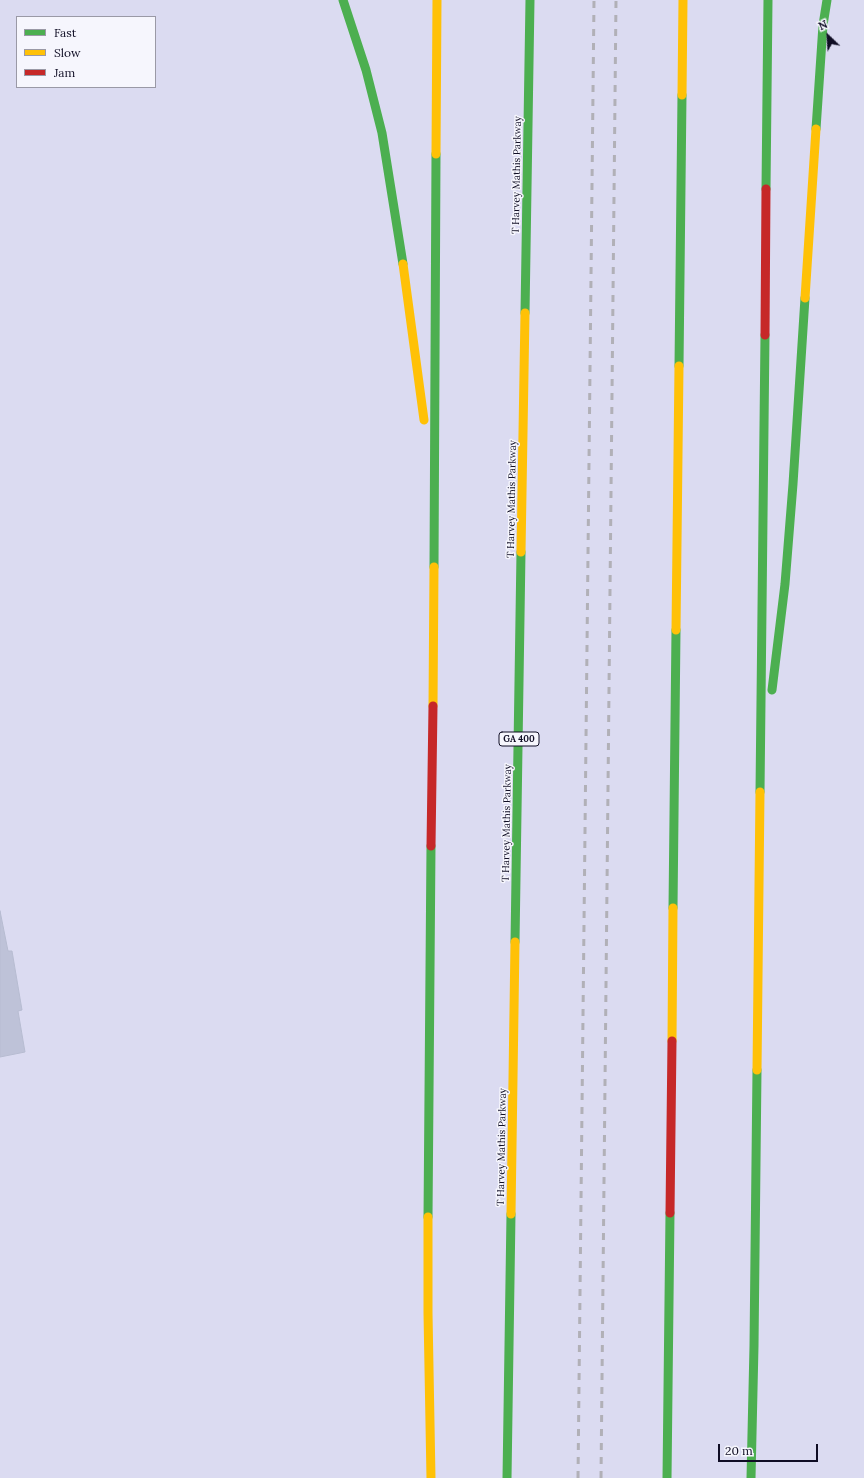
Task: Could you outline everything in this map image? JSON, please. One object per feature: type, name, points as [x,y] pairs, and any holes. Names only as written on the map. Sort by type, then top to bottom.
[{"type":"highway","points":[[343,0],[366,70],[382,133],[404,273],[435,501]]},
{"type":"highway","points":[[431,1478],[428,1313],[428,1140],[435,501],[437,0]]},
{"type":"highway","name":"T Harvey Mathis Parkway","points":[[508,1478],[530,0]]},
{"type":"highway","points":[[668,1478],[683,0]]},
{"type":"highway","points":[[751,1478],[754,1338],[768,0]]},
{"type":"highway","points":[[759,801],[785,584],[818,94],[823,25],[827,0]]},
{"type":"building","points":[[0,911],[8,951],[12,951],[22,1010],[18,1011],[25,1052],[0,1057]]},
{"type":"railway","points":[[578,1478],[594,0]]},
{"type":"railway","points":[[601,1478],[616,0]]},
{"type":"traffic: fast","points":[[343,0],[366,70],[382,133],[403,264]]},
{"type":"traffic: fast","points":[[525,313],[530,0]]},
{"type":"traffic: fast","points":[[766,189],[768,0]]},
{"type":"traffic: fast","points":[[816,129],[823,25],[827,0]]},
{"type":"traffic: fast","points":[[679,366],[682,95]]},
{"type":"traffic: fast","points":[[434,567],[436,154]]},
{"type":"traffic: fast","points":[[772,690],[785,584],[805,298]]},
{"type":"traffic: fast","points":[[760,792],[765,335]]},
{"type":"traffic: fast","points":[[515,942],[521,552]]},
{"type":"traffic: fast","points":[[673,908],[676,630]]},
{"type":"traffic: fast","points":[[428,1217],[431,846]]},
{"type":"traffic: fast","points":[[751,1478],[757,1070]]},
{"type":"traffic: fast","points":[[667,1478],[670,1213]]},
{"type":"traffic: fast","points":[[507,1478],[511,1214]]},
{"type":"traffic: slow","points":[[436,154],[437,0]]},
{"type":"traffic: slow","points":[[682,95],[683,0]]},
{"type":"traffic: slow","points":[[805,298],[816,129]]},
{"type":"traffic: slow","points":[[403,264],[424,420]]},
{"type":"traffic: slow","points":[[521,552],[525,313]]},
{"type":"traffic: slow","points":[[676,630],[679,366]]},
{"type":"traffic: slow","points":[[433,706],[434,567]]},
{"type":"traffic: slow","points":[[757,1070],[760,792]]},
{"type":"traffic: slow","points":[[672,1041],[673,908]]},
{"type":"traffic: slow","points":[[511,1214],[515,942]]},
{"type":"traffic: slow","points":[[428,1217],[431,1478]]},
{"type":"traffic: jam","points":[[765,335],[766,189]]},
{"type":"traffic: jam","points":[[431,846],[433,706]]},
{"type":"traffic: jam","points":[[670,1213],[672,1041]]}]
